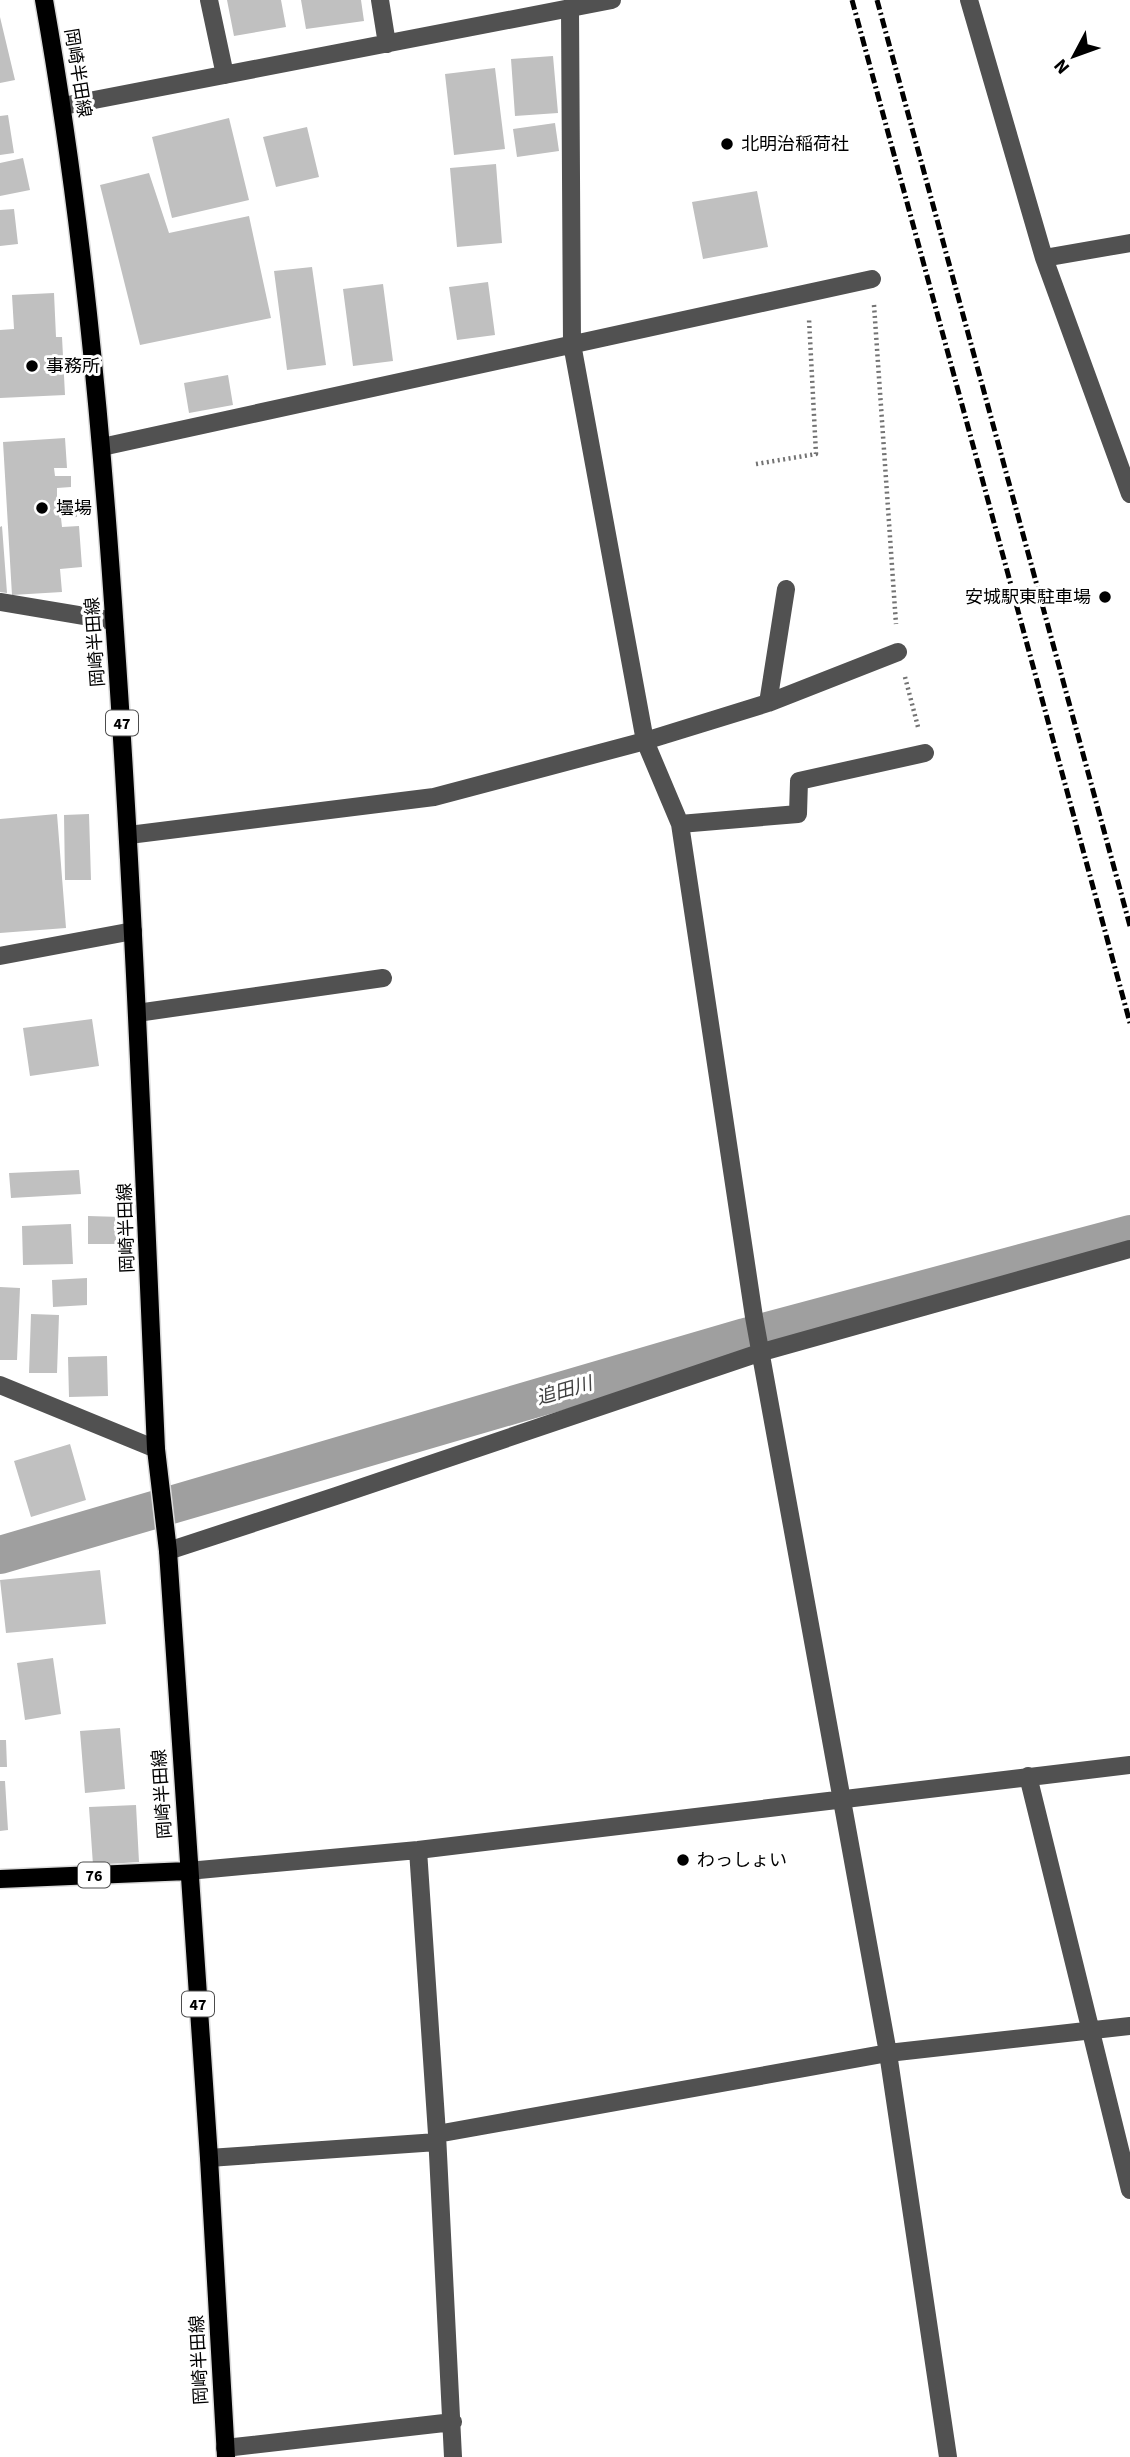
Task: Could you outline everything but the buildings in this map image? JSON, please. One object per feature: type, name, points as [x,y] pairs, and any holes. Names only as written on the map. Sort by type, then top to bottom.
[{"type":"main road","name":"岡崎半田線","points":[[44,0],[63,106],[102,447],[130,835],[156,1449],[168,1551],[209,2158],[225,2453]]},
{"type":"main road","name":"76","points":[[0,1879],[188,1871]]},
{"type":"street","points":[[209,0],[225,75]]},
{"type":"street","points":[[380,0],[387,44]]},
{"type":"street","points":[[63,106],[612,0]]},
{"type":"street","points":[[969,0],[1044,258],[1130,494]]},
{"type":"street","points":[[570,9],[572,344],[645,741],[680,824],[754,1317],[888,2053],[948,2457]]},
{"type":"street","points":[[1044,258],[1130,243]]},
{"type":"street","points":[[102,447],[872,279]]},
{"type":"street","points":[[768,703],[786,589]]},
{"type":"street","points":[[0,603],[114,621]]},
{"type":"street","points":[[130,835],[434,797],[645,741],[768,703],[898,652]]},
{"type":"street","points":[[680,824],[798,814],[799,781],[925,753]]},
{"type":"street","points":[[0,956],[133,932]]},
{"type":"street","points":[[137,1013],[383,978]]},
{"type":"street","points":[[168,1551],[336,1496],[761,1349],[1130,1250]]},
{"type":"street","points":[[0,1385],[156,1449]]},
{"type":"street","points":[[188,1871],[418,1850],[1130,1765]]},
{"type":"street","points":[[1028,1776],[1130,2190]]},
{"type":"street","points":[[418,1850],[437,2138],[453,2457]]},
{"type":"street","points":[[209,2158],[437,2138],[888,2053],[1130,2026]]},
{"type":"street","points":[[225,2453],[453,2423]]},
{"type":"path","points":[[872,279],[898,652],[925,753]]},
{"type":"path","points":[[756,464],[816,454],[808,293]]},
{"type":"waterway","name":"追田川","points":[[0,1555],[745,1337],[1130,1234]]},
{"type":"railway","points":[[852,0],[1130,1023]]},
{"type":"railway","points":[[877,0],[1130,926]]},
{"type":"place","name":"北明治稲荷社","points":[[727,144]]},
{"type":"place","name":"事務所","points":[[32,366]]},
{"type":"place","name":"壜場","points":[[42,508]]},
{"type":"place","name":"安城駅東駐車場","points":[[1105,597]]},
{"type":"place","name":"わっしょい","points":[[683,1860]]}]
